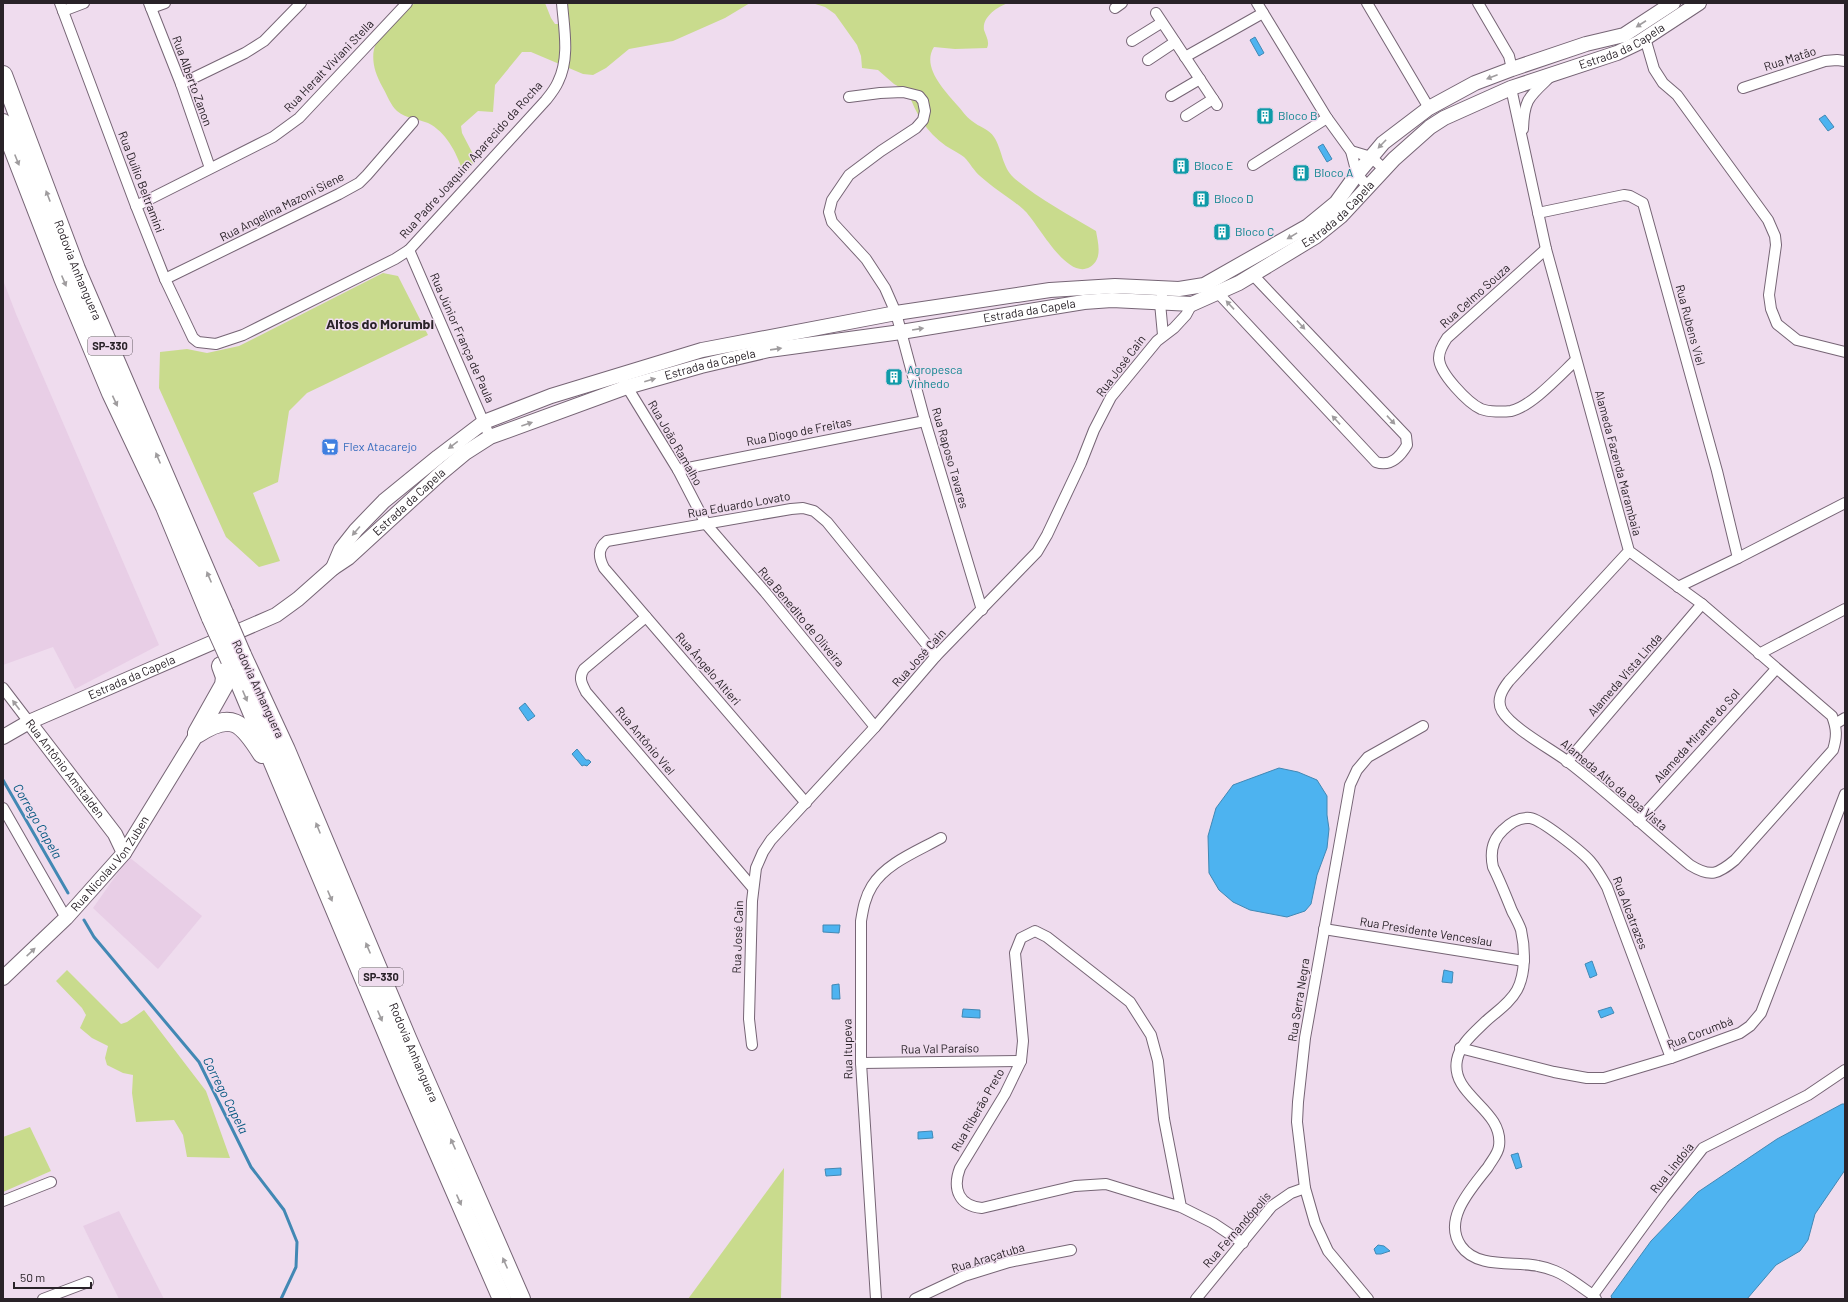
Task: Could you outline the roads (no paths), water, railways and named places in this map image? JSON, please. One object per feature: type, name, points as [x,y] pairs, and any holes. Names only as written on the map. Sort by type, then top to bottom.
[{"type":"highway","name":"Rodovia Anhanguera","points":[[3,75],[76,269],[213,619]]},
{"type":"highway","name":"Rodovia Anhanguera","points":[[3,123],[63,278],[111,393],[165,507],[231,660],[410,1088],[502,1299]]},
{"type":"highway","points":[[197,734],[224,685],[224,676],[231,660],[213,619]]},
{"type":"highway","name":"Rodovia Anhanguera","points":[[231,660],[286,750],[407,1038],[521,1299]]},
{"type":"highway","points":[[197,734],[209,726],[221,721],[237,723],[250,736],[289,798]]},
{"type":"main road","name":"Estrada da Capela","points":[[3,737],[29,722],[276,615],[298,599],[332,568],[348,558],[367,542],[441,473],[465,453],[490,436],[702,350],[896,313],[1057,289],[1115,286],[1192,288],[1204,285],[1288,239],[1308,226],[1336,204],[1357,174],[1383,143],[1429,108],[1475,84],[1512,69],[1586,44],[1624,35],[1673,3]]},
{"type":"main road","name":"Estrada da Capela","points":[[332,568],[341,549],[351,536],[384,501],[484,422],[551,396],[701,366],[769,350],[901,332],[1084,302],[1112,300],[1192,304],[1254,275],[1315,237],[1341,216],[1384,169],[1430,127],[1444,118],[1511,88],[1616,53],[1645,38],[1699,3]]},
{"type":"main road","name":"Rua Antônio Amstalden","points":[[29,722],[115,834],[124,853]]},
{"type":"main road","name":"Rua Nicolau Von Zuben","points":[[3,978],[66,918],[124,853],[197,734]]},
{"type":"main road","points":[[115,834],[129,832],[144,821]]},
{"type":"street","points":[[61,7],[84,3]]},
{"type":"street","points":[[150,6],[164,3]]},
{"type":"street","points":[[181,84],[244,53],[264,41],[300,3]]},
{"type":"street","name":"Rua Heralt Viviani Stella","points":[[136,206],[273,137],[300,118],[407,3]]},
{"type":"street","name":"Rua Padre Joaquim Aparecido da Rocha","points":[[222,343],[243,335],[395,259],[409,250],[546,100],[558,83],[564,64],[565,40],[562,3]]},
{"type":"street","points":[[1257,3],[1327,118],[1351,152],[1357,174],[1368,187]]},
{"type":"street","points":[[1367,3],[1429,108]]},
{"type":"street","points":[[1478,3],[1509,56],[1512,69]]},
{"type":"street","name":"Rua Alberto Zanon","points":[[150,6],[181,84],[200,143],[210,168]]},
{"type":"street","name":"Rua Duílio Beltramini","points":[[61,7],[165,279],[193,338],[198,342],[206,344],[222,343]]},
{"type":"street","points":[[1156,13],[1161,23],[1215,102],[1186,116]]},
{"type":"street","points":[[1185,57],[1263,13]]},
{"type":"street","points":[[1132,41],[1161,23]]},
{"type":"street","points":[[1645,38],[1654,70],[1663,83],[1677,95],[1691,114],[1768,220],[1776,236],[1776,245],[1768,295],[1771,309],[1777,324],[1797,340],[1845,352]]},
{"type":"street","points":[[1148,60],[1175,42]]},
{"type":"street","name":"Rua Matão","points":[[1743,88],[1825,62],[1838,60],[1845,61]]},
{"type":"street","name":"Alameda Fazenda Marambaia","points":[[1524,151],[1524,108],[1526,101],[1552,75]]},
{"type":"street","points":[[1171,96],[1200,79]]},
{"type":"street","name":"Alameda Fazenda Marambaia","points":[[1511,88],[1546,249],[1629,551],[1702,604],[1834,720]]},
{"type":"street","name":"Rua Raposo Tavares","points":[[849,97],[903,92],[919,96],[923,101],[925,111],[923,120],[916,128],[881,151],[849,175],[832,200],[829,212],[832,222],[866,259],[886,288],[896,313],[925,420],[982,610]]},
{"type":"street","points":[[1253,165],[1327,118]]},
{"type":"street","name":"Rua Angelina Mazoni Siene","points":[[165,279],[359,183],[413,122]]},
{"type":"street","points":[[1351,152],[1371,157],[1384,169]]},
{"type":"street","name":"Rua Rubens Viel","points":[[1538,213],[1624,196],[1630,196],[1643,203],[1717,471],[1738,558]]},
{"type":"street","name":"Rua Celmo Souza","points":[[1546,249],[1447,338],[1441,348],[1439,359],[1444,372],[1472,404],[1482,410],[1492,411],[1511,411],[1524,406],[1576,360]]},
{"type":"street","name":"Rua Júnior França de Paula","points":[[409,250],[490,436]]},
{"type":"street","points":[[1218,293],[1376,462],[1383,465],[1392,463],[1407,445],[1406,436],[1254,275]]},
{"type":"street","points":[[1160,303],[1163,294],[1168,288]]},
{"type":"street","name":"Rua José Cain","points":[[752,1045],[749,1013],[753,888],[756,868],[763,852],[771,840],[875,727],[936,656],[1037,552],[1047,535],[1081,463],[1094,430],[1111,397],[1163,335],[1160,303]]},
{"type":"street","points":[[1163,335],[1176,326],[1186,315],[1192,304]]},
{"type":"street","points":[[1162,320],[1171,321],[1176,326]]},
{"type":"street","name":"Rua João Ramalho","points":[[624,381],[678,470],[706,524]]},
{"type":"street","name":"Rua Diogo de Freitas","points":[[678,470],[925,420]]},
{"type":"street","points":[[1678,587],[1845,503]]},
{"type":"street","name":"Rua Eduardo Lovato","points":[[602,547],[608,541],[803,508],[814,512],[827,522],[863,564],[936,656]]},
{"type":"street","name":"Rua Benedito de Oliveira","points":[[706,524],[765,592],[875,727]]},
{"type":"street","name":"Rua Ângelo Altieri","points":[[602,547],[600,559],[604,568],[806,803]]},
{"type":"street","name":"Alameda Alto da Boa Vista","points":[[1629,551],[1509,681],[1500,697],[1499,705],[1503,713],[1513,723],[1568,762],[1690,866],[1700,871],[1714,874],[1735,860],[1833,750],[1837,734],[1834,720]]},
{"type":"street","name":"Alameda Vista Linda","points":[[1568,762],[1702,604]]},
{"type":"street","points":[[1759,654],[1845,609]]},
{"type":"street","name":"Rua Antônio Viel","points":[[646,617],[580,674],[581,682],[591,698],[753,888]]},
{"type":"street","name":"Alameda Mirante do Sol","points":[[1638,821],[1776,669]]},
{"type":"street","name":"Rua Antônio Amstalden","points":[[3,688],[29,722]]},
{"type":"street","points":[[1834,720],[1845,718]]},
{"type":"street","name":"Rua Serra Negra","points":[[1368,1299],[1328,1251],[1315,1223],[1305,1188],[1297,1122],[1298,1102],[1305,1038],[1350,785],[1357,770],[1368,757],[1423,726]]},
{"type":"street","name":"Rua Corumbá","points":[[1460,1048],[1554,1072],[1587,1078],[1604,1078],[1671,1058],[1740,1033],[1750,1026],[1761,1013],[1845,794]]},
{"type":"street","points":[[3,808],[66,918]]},
{"type":"street","name":"Rua Alcatrazes","points":[[1460,1048],[1508,1001],[1517,989],[1524,961],[1521,930],[1493,866],[1491,856],[1499,833],[1509,824],[1520,819],[1531,818],[1545,825],[1578,850],[1589,860],[1600,874],[1607,887],[1671,1058]]},
{"type":"street","name":"Rua Itupeva","points":[[876,1299],[861,1062],[861,921],[865,901],[872,885],[888,868],[941,838]]},
{"type":"street","name":"Rua Presidente Venceslau","points":[[1324,929],[1524,961]]},
{"type":"street","name":"Rua Riberão Preto","points":[[1181,1208],[1164,1119],[1158,1061],[1151,1035],[1130,1002],[1061,946],[1035,931],[1021,938],[1015,953],[1023,1041],[1021,1060],[1005,1094],[958,1173],[956,1178],[959,1196],[966,1204],[973,1207],[982,1208],[1075,1186],[1106,1184],[1181,1208],[1213,1223],[1243,1243]]},
{"type":"street","points":[[1460,1048],[1456,1060],[1456,1071],[1460,1082],[1494,1122],[1499,1134],[1499,1146],[1495,1157],[1457,1213],[1454,1225],[1456,1236],[1461,1247],[1470,1255],[1480,1260],[1538,1266],[1558,1272],[1595,1297]]},
{"type":"street","name":"Rua Val Paraíso","points":[[861,1062],[1021,1060]]},
{"type":"street","name":"Rua Lindoia","points":[[1595,1297],[1667,1193],[1703,1148],[1808,1095],[1845,1070]]},
{"type":"street","points":[[3,1201],[51,1182]]},
{"type":"street","name":"Rua Fernandópolis","points":[[1196,1299],[1272,1206],[1291,1193],[1305,1188]]},
{"type":"street","name":"Rua Araçatuba","points":[[915,1299],[964,1276],[1010,1262],[1071,1250]]},
{"type":"street","points":[[43,1299],[88,1282]]},
{"type":"water","points":[[1255,37],[1264,53],[1259,56],[1250,40]]},
{"type":"water","points":[[1825,115],[1834,127],[1828,131],[1819,119]]},
{"type":"water","points":[[1323,144],[1332,159],[1327,162],[1318,147]]},
{"type":"water","points":[[525,703],[535,716],[528,721],[519,708]]},
{"type":"water","points":[[577,749],[586,760],[591,762],[587,766],[582,766],[572,754]]},
{"type":"water","points":[[1279,768],[1298,772],[1317,780],[1327,796],[1329,829],[1327,848],[1317,875],[1311,904],[1305,911],[1287,917],[1250,910],[1233,902],[1219,890],[1209,873],[1208,836],[1216,808],[1233,785]]},
{"type":"water","points":[[823,925],[840,925],[839,933],[823,932]]},
{"type":"water","points":[[1592,961],[1597,975],[1590,978],[1585,964]]},
{"type":"water","points":[[1444,970],[1453,972],[1452,983],[1442,982]]},
{"type":"water","points":[[839,984],[840,999],[832,999],[832,985]]},
{"type":"water","points":[[1611,1007],[1614,1013],[1601,1018],[1598,1011]]},
{"type":"water","points":[[963,1009],[980,1010],[980,1018],[962,1017]]},
{"type":"water","points":[[1842,1104],[1845,1104],[1845,1170],[1815,1214],[1808,1240],[1800,1251],[1776,1265],[1747,1299],[1612,1299],[1611,1296],[1651,1241],[1698,1192],[1777,1139]]},
{"type":"water","points":[[932,1131],[933,1138],[918,1139],[918,1132]]},
{"type":"water","points":[[1518,1153],[1522,1167],[1516,1169],[1511,1155]]},
{"type":"water","points":[[841,1168],[841,1175],[826,1176],[825,1169]]},
{"type":"water","points":[[1378,1245],[1384,1246],[1390,1251],[1376,1254],[1374,1249]]},
{"type":"waterway","name":"Corrego Capela","points":[[3,780],[68,893]]},
{"type":"waterway","name":"Corrego Capela","points":[[84,920],[94,937],[199,1062],[251,1167],[284,1210],[297,1242],[296,1267],[281,1299]]},
{"type":"place","name":"Bloco B","points":[[1265,116]]},
{"type":"place","name":"Bloco E","points":[[1181,166]]},
{"type":"place","name":"Bloco A","points":[[1301,173]]},
{"type":"place","name":"Bloco D","points":[[1201,199]]},
{"type":"place","name":"Bloco C","points":[[1222,232]]},
{"type":"place","name":"Agropesca Vinhedo","points":[[894,377]]},
{"type":"place","name":"Flex Atacarejo","points":[[330,447]]},
{"type":"district","name":"Altos do Morumbi","points":[[380,324]]}]
